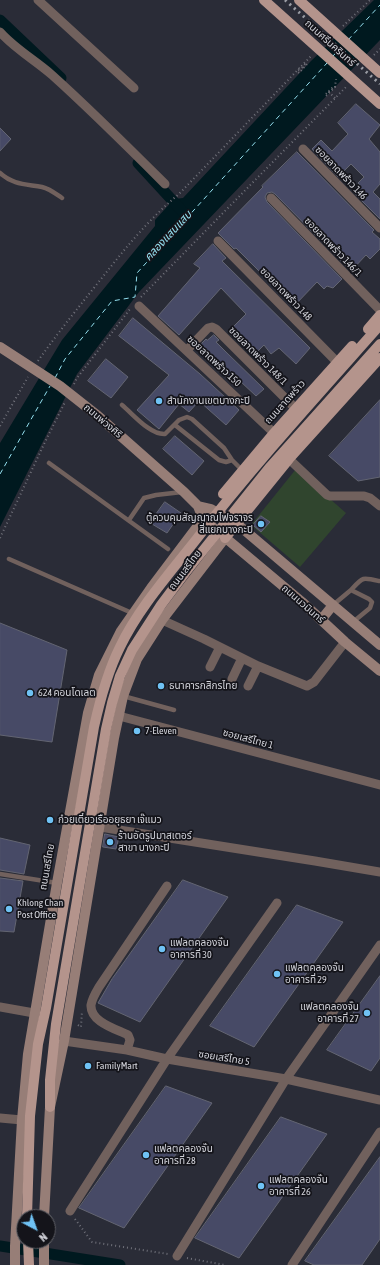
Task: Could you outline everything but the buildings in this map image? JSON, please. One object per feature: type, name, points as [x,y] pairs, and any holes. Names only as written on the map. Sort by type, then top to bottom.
[{"type":"main road","name":"ถนนศรีนครินทร์","points":[[264,0],[380,104]]},
{"type":"main road","name":"ถนนศรีนครินทร์","points":[[299,0],[380,73]]},
{"type":"main road","name":"ถนนลาดพร้าว","points":[[211,509],[274,433],[380,315]]},
{"type":"main road","points":[[27,1209],[30,1116],[38,1044],[94,728],[100,699],[109,672],[120,646],[134,623],[174,567],[260,460],[380,325]]},
{"type":"main road","points":[[50,1107],[50,1080],[56,1024],[71,930],[106,729],[120,676],[132,650],[164,600],[239,504],[268,468],[380,344]]},
{"type":"main road","name":"ถนนพ่วงศิริ","points":[[0,347],[69,393],[98,416],[184,492],[198,506],[203,519],[225,538]]},
{"type":"main road","points":[[198,506],[211,509],[236,523],[289,459],[379,360]]},
{"type":"main road","name":"ถนนเสรีไทย","points":[[15,1265],[22,1120],[27,1061],[34,1013],[83,734],[93,692],[110,652],[132,613],[211,509]]},
{"type":"main road","name":"ถนนเสรีไทย","points":[[44,1209],[50,1107],[64,1041],[119,716],[124,696],[137,659],[162,620],[236,523]]},
{"type":"main road","name":"ถนนนวมินทร์","points":[[236,523],[380,645]]},
{"type":"main road","name":"ถนนนวมินทร์","points":[[225,538],[380,671]]},
{"type":"main road","points":[[321,620],[334,605]]},
{"type":"main road","points":[[28,1249],[29,1265]]},
{"type":"main road","points":[[44,1249],[44,1265]]},
{"type":"street","points":[[38,0],[134,88]]},
{"type":"street","points":[[0,32],[19,50],[50,73],[98,117],[165,184]]},
{"type":"street","name":"ซอยลาดพร้าว 146","points":[[303,149],[380,228]]},
{"type":"street","name":"ซอยลาดพร้าว 146/1","points":[[271,198],[380,310]]},
{"type":"street","name":"ซอยลาดพร้าว 148","points":[[218,241],[337,362]]},
{"type":"street","name":"ซอยลาดพร้าว 150","points":[[136,304],[187,350],[274,433]]},
{"type":"street","name":"ซอยลาดพร้าว 148/1","points":[[187,350],[208,328],[212,327],[216,329],[296,409]]},
{"type":"street","points":[[289,459],[330,496],[364,496],[370,498],[380,506]]},
{"type":"street","points":[[162,620],[258,666],[309,686],[314,682],[345,642]]},
{"type":"street","points":[[210,667],[220,647]]},
{"type":"street","points":[[232,679],[242,658]]},
{"type":"street","points":[[248,686],[258,666]]},
{"type":"street","name":"ซอยเสรีไทย 1","points":[[119,716],[376,784]]},
{"type":"street","points":[[100,827],[315,860],[380,872]]},
{"type":"street","points":[[127,1050],[130,1040],[128,1035],[98,1020],[93,1012],[91,1004],[99,987],[167,886]]},
{"type":"street","points":[[70,1211],[167,1059],[276,903]]},
{"type":"street","points":[[177,1256],[286,1079],[380,945]]},
{"type":"street","points":[[0,1007],[34,1013]]},
{"type":"street","name":"ซอยเสรีไทย 5","points":[[64,1041],[127,1050],[167,1059],[286,1079],[380,1100]]},
{"type":"street","points":[[0,1118],[22,1120]]},
{"type":"street","points":[[292,1265],[380,1132]]},
{"type":"lane","points":[[0,173],[11,181],[47,188],[62,198]]},
{"type":"lane","points":[[122,405],[153,432],[165,434],[184,417],[187,417],[224,448],[232,460],[242,470]]},
{"type":"lane","points":[[175,425],[219,460],[226,462],[232,460]]},
{"type":"lane","points":[[49,463],[168,549]]},
{"type":"lane","points":[[129,520],[144,498],[184,492]]},
{"type":"lane","points":[[9,559],[132,613]]},
{"type":"lane","points":[[334,605],[360,581],[366,578],[379,581]]},
{"type":"lane","points":[[351,590],[372,602],[370,608],[353,622]]},
{"type":"lane","points":[[124,696],[174,710]]},
{"type":"lane","points":[[0,874],[57,883]]},
{"type":"path","points":[[341,28],[370,0]]},
{"type":"path","points":[[370,59],[380,49]]},
{"type":"path","points":[[0,426],[62,327],[119,256],[156,214],[174,198],[313,54]]},
{"type":"path","points":[[300,68],[306,63],[307,64],[299,73],[297,71],[308,61]]},
{"type":"path","points":[[335,87],[326,96],[325,95],[334,86],[329,92],[335,98]]},
{"type":"path","points":[[0,538],[77,378],[136,304],[347,86]]},
{"type":"path","points":[[78,1022],[78,1026],[81,1026],[82,1008]]},
{"type":"path","points":[[70,1211],[92,1242],[225,1265]]},
{"type":"green space","points":[[296,469],[346,513],[300,567],[251,525]]},
{"type":"water","name":"คลองแสนแสบ","points":[[374,0],[380,0],[380,40],[139,292],[77,374],[0,527],[0,443],[62,340],[155,226],[155,220],[174,199],[183,198],[311,61]]},
{"type":"waterway","points":[[0,20],[61,78]]},
{"type":"waterway","name":"คลองแสนแสบ","points":[[138,163],[183,212]]},
{"type":"waterway","points":[[0,1246],[120,1265]]},
{"type":"ferry route","points":[[348,40],[380,5]]},
{"type":"ferry route","points":[[333,56],[342,46]]},
{"type":"ferry route","points":[[55,378],[65,359],[112,301],[135,297],[137,273],[327,63]]},
{"type":"ferry route","points":[[0,474],[50,386]]},
{"type":"railway","points":[[285,0],[380,84]]},
{"type":"place","name":"สำนักงานเขตบางกะปิ","points":[[159,401]]},
{"type":"place","name":"ตู้ควบคุมสัญญาณไฟจราจร สี่แยกบางกะปิ","points":[[261,524]]},
{"type":"place","name":"ธนาคารกสิกรไทย","points":[[161,686]]},
{"type":"place","name":"624 คอนโดเลต","points":[[30,693]]},
{"type":"place","name":"7-Eleven","points":[[137,731]]},
{"type":"place","name":"ก๋วยเตี๋ยวเรืออยุธยา เจ๊แมว","points":[[50,820]]},
{"type":"place","name":"ร้านอัดรูปมาสเตอร์ สาขา บางกะปิ","points":[[110,842]]},
{"type":"place","name":"Khlong Chan Post Office","points":[[9,909]]},
{"type":"place","name":"แฟลตคลองจั่น อาคารที่ 30","points":[[162,949]]},
{"type":"place","name":"แฟลตคลองจั่น อาคารที่ 29","points":[[277,974]]},
{"type":"place","name":"แฟลตคลองจั่น อาคารที่ 27","points":[[367,1013]]},
{"type":"place","name":"FamilyMart","points":[[88,1066]]},
{"type":"place","name":"แฟลตคลองจั่น อาคารที่ 28","points":[[146,1155]]},
{"type":"place","name":"แฟลตคลองจั่น อาคารที่ 26","points":[[261,1186]]}]
